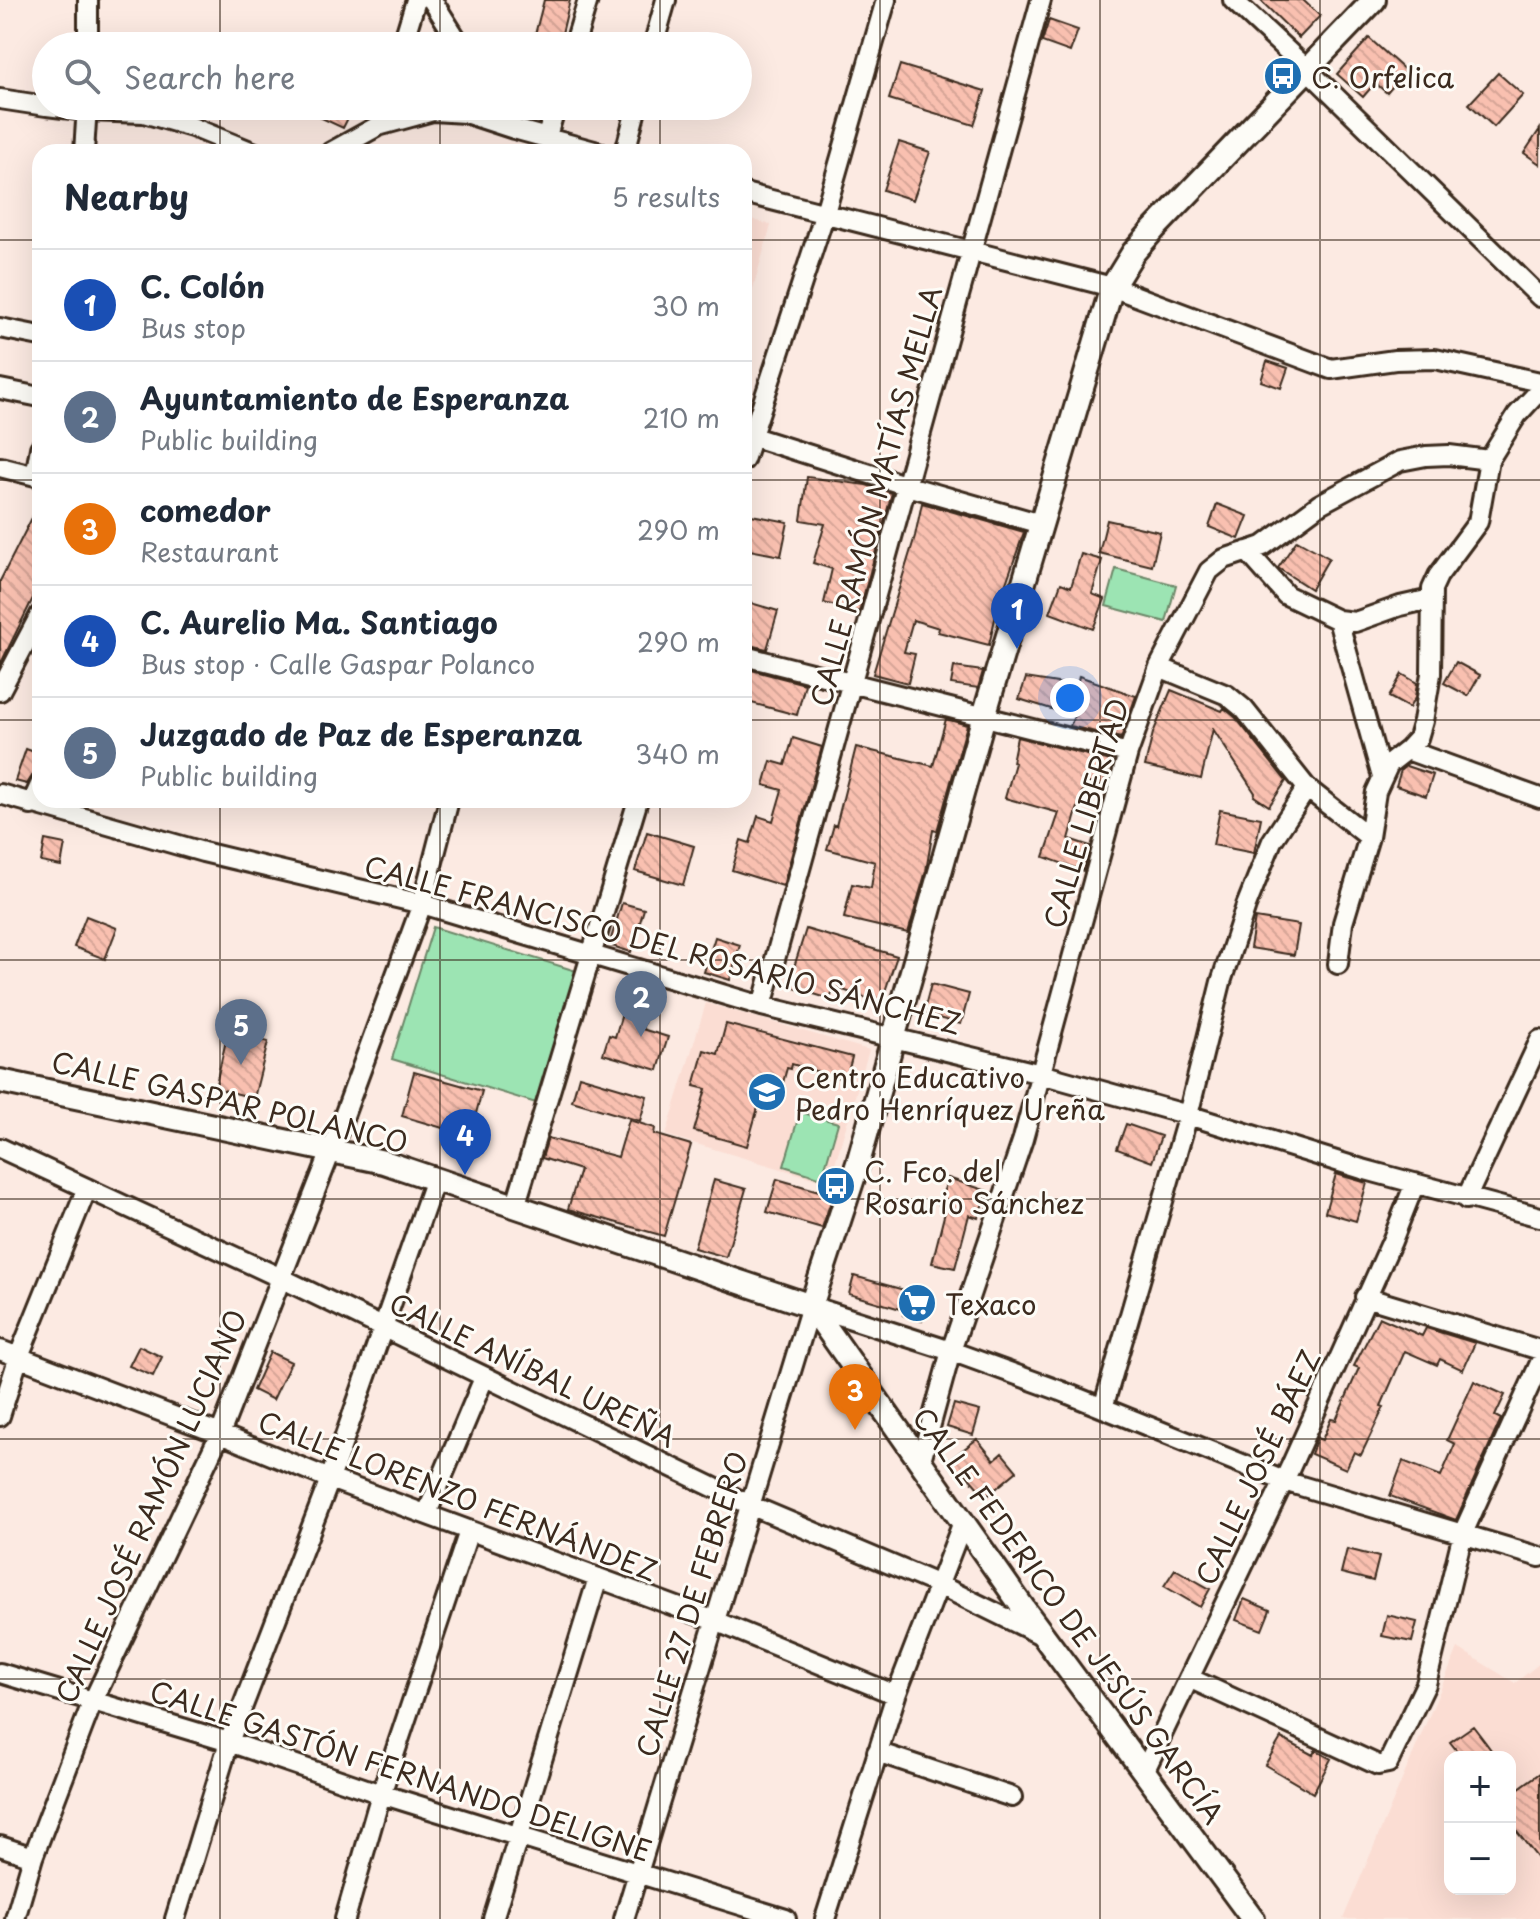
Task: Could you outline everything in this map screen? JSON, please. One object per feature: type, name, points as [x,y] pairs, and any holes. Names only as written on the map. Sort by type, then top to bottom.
[{"type":"main road","points":[[811,1306],[858,1163],[984,716],[1112,287],[1133,253],[1374,0]]},
{"type":"main road","name":"CALLE GASPAR POLANCO","points":[[0,1081],[384,1162],[811,1306]]},
{"type":"main road","name":"CALLE FEDERICO DE JESÚS GARCÍA","points":[[811,1306],[1043,1636],[1253,1919]]},
{"type":"street","points":[[88,0],[88,32]]},
{"type":"street","points":[[406,32],[416,0]]},
{"type":"street","points":[[432,0],[452,32]]},
{"type":"street","points":[[578,32],[588,0]]},
{"type":"street","points":[[657,32],[666,0]]},
{"type":"street","points":[[752,423],[824,216],[886,0]]},
{"type":"street","name":"CALLE RAMÓN MATÍAS MELLA","points":[[762,1006],[1041,0]]},
{"type":"street","points":[[1233,0],[1540,297]]},
{"type":"street","points":[[0,99],[32,104]]},
{"type":"street","points":[[85,144],[86,120]]},
{"type":"street","points":[[168,120],[233,144]]},
{"type":"street","points":[[378,126],[380,120]]},
{"type":"street","points":[[345,144],[378,126],[400,120]]},
{"type":"street","points":[[486,120],[572,144]]},
{"type":"street","points":[[508,120],[514,129]]},
{"type":"street","points":[[547,136],[552,120]]},
{"type":"street","points":[[627,144],[633,120]]},
{"type":"street","points":[[752,195],[1112,287],[1331,369],[1395,360],[1435,359],[1540,382]]},
{"type":"street","points":[[0,328],[32,334]]},
{"type":"street","points":[[0,389],[32,395]]},
{"type":"street","points":[[1338,964],[1349,897],[1369,837],[1376,792],[1389,764],[1418,738],[1431,674],[1431,599],[1438,576],[1478,522],[1489,460],[1517,415],[1540,390]]},
{"type":"street","points":[[752,436],[1041,524]]},
{"type":"street","name":"CALLE LIBERTAD","points":[[921,1460],[951,1351],[1023,1139],[1128,753],[1159,667],[1209,571],[1224,559],[1263,546],[1320,504],[1400,461],[1449,455],[1489,460]]},
{"type":"street","points":[[0,467],[32,475]]},
{"type":"street","points":[[1247,551],[1286,595],[1338,620],[1355,622],[1431,599]]},
{"type":"street","points":[[1338,620],[1382,777]]},
{"type":"street","points":[[0,691],[32,630]]},
{"type":"street","points":[[752,658],[1128,753]]},
{"type":"street","points":[[1159,667],[1227,695],[1244,709],[1307,788],[1369,837]]},
{"type":"street","points":[[1407,750],[1540,798]]},
{"type":"street","points":[[1103,1408],[1188,1115],[1221,982],[1246,906],[1272,841],[1307,788]]},
{"type":"street","name":"CALLE FRANCISCO DEL ROSARIO SÁNCHEZ","points":[[0,794],[31,805]]},
{"type":"street","name":"CALLE FRANCISCO DEL ROSARIO SÁNCHEZ","points":[[42,808],[203,852],[422,904],[762,1006],[1041,1074],[1466,1199],[1540,1217]]},
{"type":"street","name":"CALLE JOSÉ RAMÓN LUCIANO","points":[[15,1919],[33,1857],[92,1703],[220,1434],[331,1151],[422,904],[447,808]]},
{"type":"street","points":[[515,1207],[636,808]]},
{"type":"street","points":[[1466,1199],[1538,1046]]},
{"type":"street","name":"CALLE ANÍBAL UREÑA","points":[[0,1148],[281,1278],[750,1505],[937,1584],[1043,1636]]},
{"type":"street","points":[[175,1919],[229,1742],[330,1479],[435,1179]]},
{"type":"street","name":"CALLE JOSÉ BÁEZ","points":[[1144,1772],[1284,1481],[1415,1183]]},
{"type":"street","points":[[0,1416],[19,1356],[87,1188]]},
{"type":"street","points":[[1365,1297],[1540,1350]]},
{"type":"street","points":[[811,1306],[951,1351],[1284,1481],[1540,1557]]},
{"type":"street","name":"CALLE 27 DE FEBRERO","points":[[624,1919],[811,1306]]},
{"type":"street","name":"CALLE LORENZO FERNÁNDEZ","points":[[0,1350],[330,1479],[715,1621],[896,1695]]},
{"type":"street","points":[[1189,1678],[1378,1765],[1388,1763],[1426,1684],[1463,1533],[1540,1363]]},
{"type":"street","points":[[427,1513],[484,1378]]},
{"type":"street","points":[[825,1919],[896,1695],[963,1522]]},
{"type":"street","points":[[345,1919],[381,1794],[469,1531]]},
{"type":"street","points":[[493,1919],[598,1578]]},
{"type":"street","name":"CALLE GASTÓN FERNANDO DELIGNE","points":[[0,1673],[229,1742],[381,1794],[786,1919]]},
{"type":"street","points":[[877,1752],[1012,1797]]},
{"type":"street","points":[[0,1846],[33,1857]]},
{"type":"shaded area","points":[[752,219],[771,225],[752,292]]},
{"type":"shaded area","name":"Centro Educativo Pedro Henríquez Ureña","points":[[706,1003],[869,1050],[829,1183],[666,1135]]},
{"type":"shaded area","points":[[1458,1648],[1515,1683],[1540,1663],[1540,1919],[1343,1919]]},
{"type":"green space","points":[[1116,569],[1176,585],[1166,622],[1106,606]]},
{"type":"green space","points":[[433,927],[576,971],[536,1103],[392,1059]]},
{"type":"green space","points":[[800,1112],[838,1123],[822,1178],[784,1166]]},
{"type":"building","points":[[544,0],[570,0],[562,32],[536,32]]},
{"type":"building","points":[[1260,0],[1303,0],[1320,16],[1299,38]]},
{"type":"building","points":[[1049,20],[1078,30],[1070,52],[1042,42]]},
{"type":"building","points":[[1369,38],[1406,71],[1387,93],[1375,83],[1363,97],[1337,74]]},
{"type":"building","points":[[900,65],[985,91],[974,125],[889,99]]},
{"type":"building","points":[[1498,73],[1523,95],[1494,127],[1469,104]]},
{"type":"building","points":[[326,120],[347,120],[343,128]]},
{"type":"building","points":[[1540,129],[1540,164],[1524,153]]},
{"type":"building","points":[[899,142],[930,152],[913,200],[883,190]]},
{"type":"building","points":[[1267,361],[1288,368],[1281,388],[1261,381]]},
{"type":"building","points":[[807,477],[866,485],[892,493],[859,612],[824,603],[832,569],[813,563],[825,524],[801,520]]},
{"type":"building","points":[[922,503],[1024,532],[998,606],[989,645],[938,632],[939,628],[913,620],[904,652],[915,654],[908,683],[873,674]]},
{"type":"building","points":[[1217,504],[1248,516],[1239,539],[1209,527]]},
{"type":"building","points":[[752,515],[788,522],[781,556],[752,551]]},
{"type":"building","points":[[32,518],[32,600],[0,665],[0,581]]},
{"type":"building","points":[[1107,520],[1160,532],[1152,566],[1099,553]]},
{"type":"building","points":[[1297,540],[1329,558],[1311,589],[1278,568]]},
{"type":"building","points":[[1081,554],[1102,560],[1092,594],[1105,599],[1093,629],[1050,613],[1061,583],[1071,587]]},
{"type":"building","points":[[752,603],[778,611],[767,649],[752,646]]},
{"type":"building","points":[[1456,662],[1480,675],[1468,696],[1444,683]]},
{"type":"building","points":[[954,667],[983,671],[978,688],[951,684]]},
{"type":"building","points":[[752,670],[805,684],[797,715],[752,703]]},
{"type":"building","points":[[1402,674],[1417,683],[1415,698],[1409,708],[1389,697]]},
{"type":"building","points":[[1079,676],[1136,696],[1121,738],[1070,726],[1074,716],[1019,699],[1026,678],[1077,686]]},
{"type":"building","points":[[1171,690],[1222,711],[1224,708],[1235,717],[1286,781],[1269,806],[1254,796],[1255,793],[1213,729],[1201,779],[1145,766],[1153,733]]},
{"type":"building","points":[[946,719],[967,725],[937,831],[933,830],[926,871],[908,933],[844,918],[852,884],[871,888],[875,862],[827,849],[856,747],[933,766]]},
{"type":"building","points":[[1017,737],[1111,761],[1103,787],[1085,782],[1069,839],[1090,846],[1083,871],[1044,857],[1059,813],[1005,798],[1015,763],[1012,762]]},
{"type":"building","points":[[793,738],[822,747],[783,886],[732,870],[741,840],[750,843],[758,816],[773,821],[782,790],[764,785],[771,761],[785,765]]},
{"type":"building","points":[[26,749],[32,751],[32,776],[27,784],[15,781]]},
{"type":"building","points":[[1406,766],[1433,775],[1426,796],[1396,786],[1401,770]]},
{"type":"building","points":[[1220,810],[1261,818],[1254,853],[1213,845]]},
{"type":"building","points":[[647,832],[694,846],[683,885],[635,871]]},
{"type":"building","points":[[45,840],[65,844],[61,866],[41,862]]},
{"type":"building","points":[[622,903],[644,909],[631,952],[609,945]]},
{"type":"building","points":[[86,916],[117,928],[105,959],[74,947]]},
{"type":"building","points":[[1255,918],[1299,925],[1294,955],[1250,948]]},
{"type":"building","points":[[806,929],[897,956],[881,1003],[834,987],[830,999],[788,986]]},
{"type":"building","points":[[715,937],[740,945],[730,980],[704,972]]},
{"type":"building","points":[[931,984],[969,994],[961,1024],[923,1014]]},
{"type":"building","points":[[625,1004],[648,1010],[642,1029],[668,1037],[658,1070],[603,1054],[609,1035],[615,1037]]},
{"type":"building","points":[[726,1024],[852,1057],[846,1080],[792,1064],[791,1069],[787,1068],[776,1108],[759,1104],[747,1146],[694,1131],[706,1089],[694,1086],[704,1050],[718,1054]]},
{"type":"building","points":[[228,1032],[268,1042],[254,1098],[215,1088]]},
{"type":"building","points":[[414,1072],[482,1091],[470,1136],[402,1116]]},
{"type":"building","points":[[579,1076],[647,1096],[640,1121],[572,1101]]},
{"type":"building","points":[[629,1120],[655,1128],[654,1134],[691,1145],[664,1236],[568,1209],[580,1170],[542,1158],[548,1138],[618,1157]]},
{"type":"building","points":[[1126,1124],[1161,1136],[1152,1162],[1117,1149]]},
{"type":"building","points":[[1336,1174],[1367,1183],[1356,1221],[1325,1212]]},
{"type":"building","points":[[948,1178],[987,1191],[978,1218],[969,1215],[955,1268],[932,1263],[946,1208],[939,1205]]},
{"type":"building","points":[[777,1179],[833,1195],[822,1228],[767,1212]]},
{"type":"building","points":[[714,1180],[746,1189],[726,1257],[694,1248]]},
{"type":"building","points":[[854,1276],[929,1297],[922,1321],[903,1315],[904,1310],[849,1294]]},
{"type":"building","points":[[1379,1317],[1422,1336],[1426,1328],[1475,1343],[1463,1370],[1440,1359],[1437,1365],[1405,1351],[1381,1406],[1384,1407],[1361,1455],[1354,1452],[1346,1469],[1311,1454],[1317,1438],[1322,1440],[1331,1419],[1336,1420],[1359,1368],[1354,1366]]},
{"type":"building","points":[[139,1346],[162,1357],[153,1376],[129,1366]]},
{"type":"building","points":[[270,1352],[291,1362],[273,1400],[253,1390]]},
{"type":"building","points":[[1474,1381],[1505,1395],[1495,1416],[1501,1419],[1456,1520],[1390,1496],[1403,1461],[1441,1476],[1455,1444],[1447,1440]]},
{"type":"building","points":[[954,1404],[980,1411],[973,1435],[947,1427]]},
{"type":"building","points":[[977,1439],[994,1460],[1002,1453],[1017,1471],[986,1497],[950,1460]]},
{"type":"building","points":[[1347,1549],[1379,1557],[1373,1581],[1341,1573]]},
{"type":"building","points":[[1175,1569],[1210,1589],[1200,1607],[1164,1586]]},
{"type":"building","points":[[1244,1599],[1270,1610],[1262,1630],[1236,1620]]},
{"type":"building","points":[[1387,1615],[1417,1622],[1412,1642],[1382,1636]]},
{"type":"building","points":[[1473,1726],[1492,1751],[1457,1751],[1450,1742]]},
{"type":"building","points":[[1281,1738],[1313,1755],[1315,1750],[1331,1759],[1313,1793],[1265,1765]]},
{"type":"building","points":[[1540,1773],[1540,1861],[1516,1831],[1516,1784],[1519,1788]]},
{"type":"place","name":"C. Orfelica","points":[[1283,76]]},
{"type":"place","name":"C. Colón","points":[[1017,649]]},
{"type":"place","name":"Ayuntamiento de Esperanza","points":[[641,1037]]},
{"type":"place","name":"Juzgado de Paz de Esperanza","points":[[241,1065]]},
{"type":"place","name":"Centro Educativo Pedro Henríquez Ureña","points":[[767,1092]]},
{"type":"place","name":"C. Aurelio Ma. Santiago","points":[[465,1175]]},
{"type":"place","name":"C. Fco. del Rosario Sánchez","points":[[836,1186]]},
{"type":"place","name":"Texaco","points":[[917,1303]]},
{"type":"place","name":"comedor","points":[[855,1430]]}]
